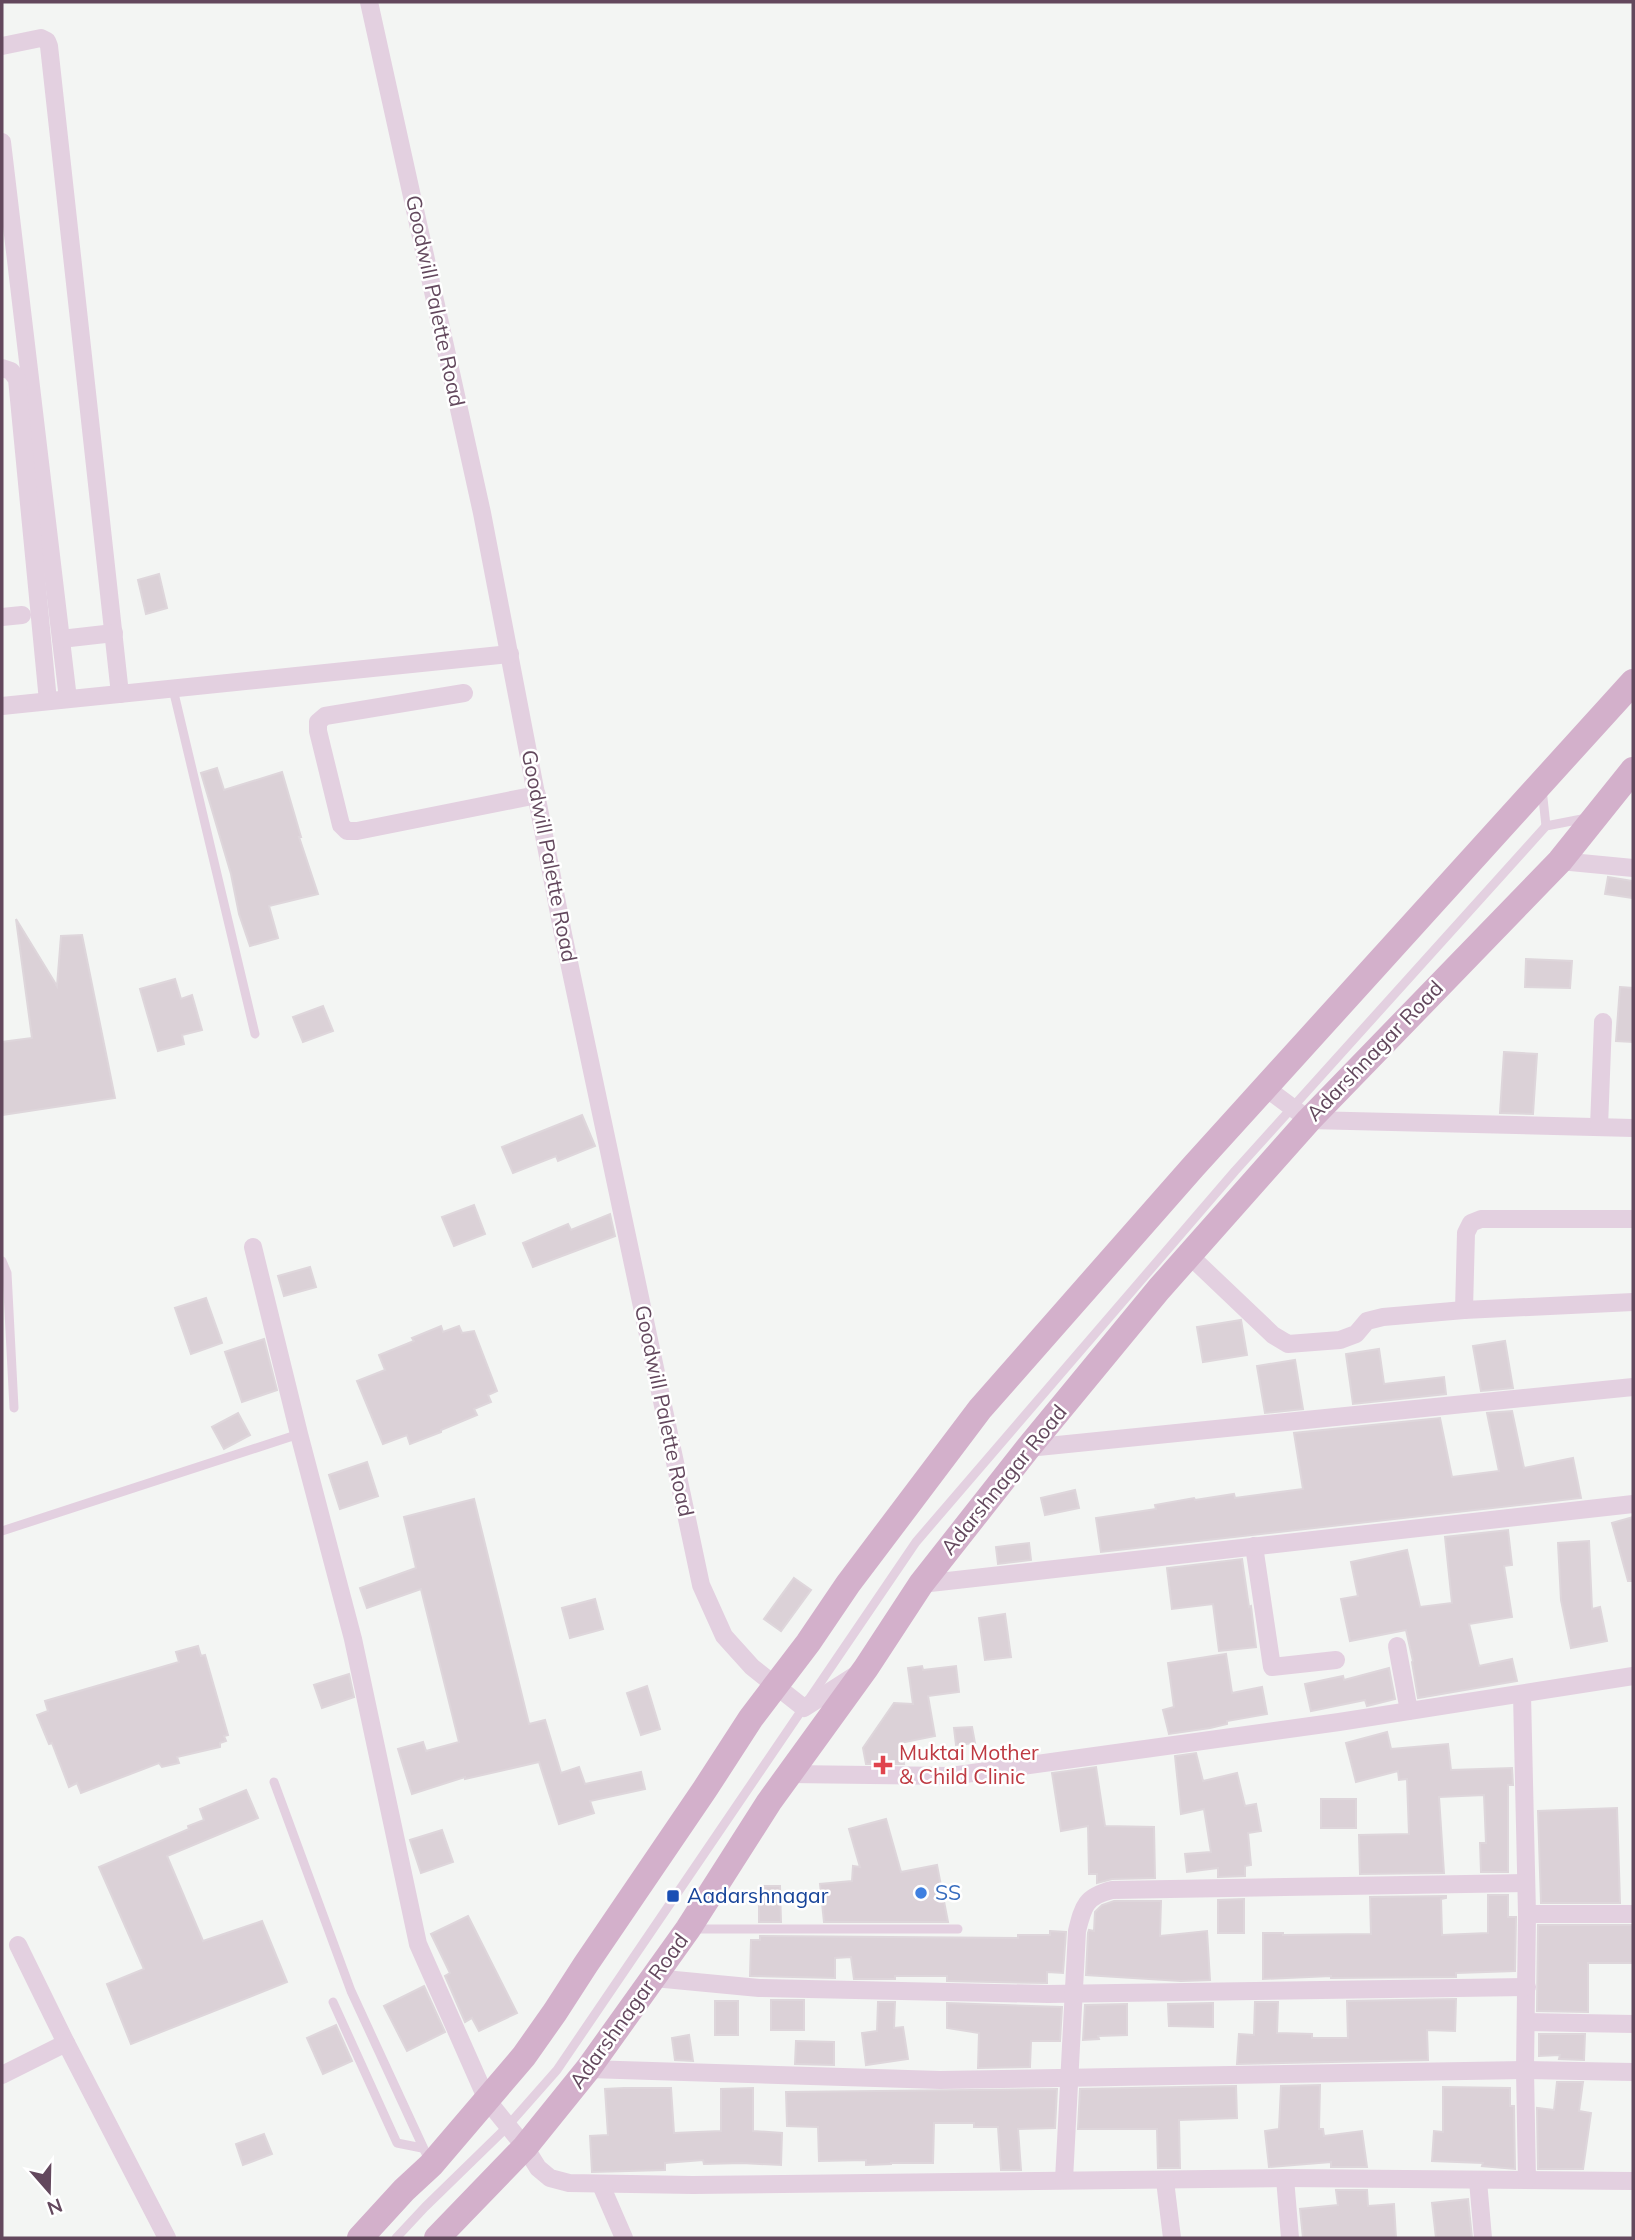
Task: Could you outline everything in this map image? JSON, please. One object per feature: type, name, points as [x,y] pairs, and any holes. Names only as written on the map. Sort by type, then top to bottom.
[{"type":"main road","points":[[360,2238],[404,2190],[426,2156],[487,2100],[524,2056],[751,1718],[980,1409],[1266,1087],[1633,682]]},
{"type":"main road","name":"Adarshnagar Road","points":[[437,2238],[525,2147],[588,2069],[688,1929],[789,1774],[866,1668],[921,1584],[1028,1448],[1189,1255],[1301,1114],[1560,861],[1633,770]]},
{"type":"street","name":"Goodwill Palette Road","points":[[369,2],[482,513],[563,934],[701,1585],[724,1636],[752,1667],[804,1708]]},
{"type":"street","points":[[2,46],[41,38],[47,41],[49,46],[120,694]]},
{"type":"street","points":[[2,142],[68,699]]},
{"type":"street","points":[[2,368],[11,371],[17,379],[48,701]]},
{"type":"street","points":[[2,617],[22,615]]},
{"type":"street","points":[[61,639],[114,633]]},
{"type":"street","points":[[2,706],[510,654]]},
{"type":"street","points":[[464,693],[326,716],[318,722],[318,732],[341,825],[347,831],[357,831],[537,795]]},
{"type":"street","points":[[1560,861],[1633,868]]},
{"type":"street","points":[[1599,1127],[1603,1022]]},
{"type":"street","points":[[1266,1087],[1301,1114],[1633,1128]]},
{"type":"street","points":[[1464,1310],[1466,1233],[1471,1223],[1481,1219],[1633,1219]]},
{"type":"street","points":[[253,1247],[353,1639],[418,1944],[487,2100],[525,2147],[538,2168],[550,2178],[569,2183],[601,2185],[1285,2178],[1633,2181]]},
{"type":"street","points":[[1189,1255],[1273,1335],[1288,1344],[1340,1340],[1356,1334],[1367,1321],[1383,1317],[1464,1310],[1633,1303]]},
{"type":"street","points":[[1028,1448],[1633,1387]]},
{"type":"street","points":[[921,1584],[1633,1504]]},
{"type":"street","points":[[1254,1546],[1272,1667],[1336,1660]]},
{"type":"street","points":[[1397,1646],[1409,1711]]},
{"type":"street","points":[[804,1708],[866,1668]]},
{"type":"street","points":[[789,1774],[951,1776],[1409,1711],[1633,1676]]},
{"type":"street","points":[[1522,1694],[1527,1913],[1527,2180]]},
{"type":"street","points":[[1063,2180],[1077,1931],[1087,1902],[1097,1894],[1112,1890],[1526,1883]]},
{"type":"street","points":[[1527,1913],[1633,1914]]},
{"type":"street","points":[[18,1945],[167,2238]]},
{"type":"street","points":[[654,1978],[760,1989],[1074,1994],[1527,1987]]},
{"type":"street","points":[[1526,2022],[1633,2024]]},
{"type":"street","points":[[2,2075],[66,2043]]},
{"type":"street","points":[[588,2069],[940,2080],[1525,2070],[1633,2072]]},
{"type":"street","points":[[1285,2178],[1290,2238]]},
{"type":"street","points":[[1165,2180],[1172,2238]]},
{"type":"street","points":[[1478,2181],[1483,2238]]},
{"type":"street","points":[[601,2185],[624,2238]]},
{"type":"lane","points":[[173,689],[255,1034]]},
{"type":"lane","points":[[1541,783],[1546,826]]},
{"type":"lane","points":[[396,2238],[508,2126],[557,2070],[916,1542],[1217,1193],[1301,1114],[1546,826],[1597,816]]},
{"type":"lane","points":[[2,1261],[7,1273],[14,1408]]},
{"type":"lane","points":[[2,1531],[299,1434]]},
{"type":"lane","points":[[274,1782],[351,1991],[426,2156]]},
{"type":"lane","points":[[688,1929],[958,1929]]},
{"type":"lane","points":[[333,2002],[397,2143],[426,2156]]},
{"type":"building","points":[[159,574],[167,608],[146,614],[138,580]]},
{"type":"building","points":[[217,768],[224,790],[282,772],[318,894],[269,906],[278,938],[250,946],[201,773]]},
{"type":"building","points":[[1608,877],[1633,881],[1633,898],[1605,894]]},
{"type":"building","points":[[16,919],[57,986],[61,936],[82,935],[115,1098],[2,1115],[2,1042],[32,1038]]},
{"type":"building","points":[[1526,959],[1572,961],[1570,988],[1525,987]]},
{"type":"building","points":[[175,979],[181,999],[192,995],[202,1030],[182,1035],[184,1044],[158,1051],[140,989]]},
{"type":"building","points":[[1620,987],[1633,988],[1633,1042],[1616,1041]]},
{"type":"building","points":[[323,1006],[333,1031],[303,1042],[293,1017]]},
{"type":"building","points":[[1504,1052],[1537,1054],[1533,1114],[1500,1113]]},
{"type":"building","points":[[582,1115],[595,1146],[558,1161],[556,1156],[513,1173],[502,1147]]},
{"type":"building","points":[[474,1205],[485,1234],[454,1246],[442,1217]]},
{"type":"building","points":[[610,1214],[615,1236],[533,1267],[523,1243],[568,1224],[571,1230]]},
{"type":"building","points":[[310,1267],[316,1287],[284,1296],[278,1276]]},
{"type":"building","points":[[206,1298],[222,1343],[191,1354],[175,1308]]},
{"type":"building","points":[[1241,1320],[1247,1355],[1203,1362],[1197,1327]]},
{"type":"building","points":[[441,1326],[443,1332],[459,1326],[462,1333],[474,1331],[497,1391],[488,1395],[491,1402],[474,1409],[477,1415],[441,1432],[410,1444],[407,1435],[383,1444],[357,1381],[385,1370],[379,1355],[414,1341],[412,1338]]},
{"type":"building","points":[[264,1339],[277,1390],[242,1402],[225,1352]]},
{"type":"building","points":[[1505,1341],[1513,1388],[1481,1391],[1473,1346]]},
{"type":"building","points":[[1379,1349],[1384,1384],[1444,1377],[1446,1394],[1353,1404],[1346,1354]]},
{"type":"building","points":[[1295,1360],[1303,1409],[1265,1413],[1257,1366]]},
{"type":"building","points":[[1512,1411],[1524,1468],[1573,1458],[1581,1498],[1101,1552],[1096,1518],[1156,1509],[1155,1505],[1194,1498],[1234,1494],[1235,1498],[1303,1489],[1294,1433],[1440,1418],[1452,1477],[1499,1471],[1487,1413]]},
{"type":"building","points":[[238,1413],[250,1435],[224,1449],[212,1427]]},
{"type":"building","points":[[367,1462],[378,1496],[340,1509],[329,1475]]},
{"type":"building","points":[[1075,1490],[1079,1508],[1045,1515],[1041,1498]]},
{"type":"building","points":[[474,1499],[529,1724],[545,1720],[561,1773],[579,1767],[585,1784],[641,1772],[645,1789],[590,1801],[594,1813],[559,1824],[539,1762],[465,1777],[412,1794],[398,1749],[423,1742],[426,1751],[459,1742],[421,1589],[367,1608],[360,1588],[416,1568],[404,1517]]},
{"type":"building","points":[[1633,1517],[1633,1581],[1628,1581],[1612,1523]]},
{"type":"building","points":[[1508,1530],[1512,1565],[1504,1566],[1512,1617],[1469,1624],[1479,1666],[1512,1659],[1517,1681],[1418,1698],[1406,1630],[1350,1641],[1341,1599],[1358,1596],[1351,1562],[1407,1550],[1420,1607],[1452,1603],[1445,1537]]},
{"type":"building","points":[[1589,1541],[1592,1609],[1600,1607],[1607,1641],[1571,1648],[1561,1600],[1558,1543]]},
{"type":"building","points":[[1029,1543],[1031,1560],[998,1564],[996,1547]]},
{"type":"building","points":[[1242,1559],[1256,1647],[1219,1651],[1213,1604],[1172,1609],[1167,1568]]},
{"type":"building","points":[[794,1578],[811,1590],[781,1631],[764,1619]]},
{"type":"building","points":[[595,1599],[603,1629],[570,1638],[562,1608]]},
{"type":"building","points":[[1005,1614],[1011,1657],[985,1660],[979,1618]]},
{"type":"building","points":[[198,1646],[201,1656],[205,1655],[228,1735],[224,1736],[226,1741],[220,1743],[220,1747],[177,1757],[179,1763],[162,1767],[159,1763],[81,1793],[77,1783],[69,1787],[52,1743],[49,1744],[37,1715],[48,1711],[45,1701],[179,1662],[176,1652]]},
{"type":"building","points":[[1226,1654],[1232,1693],[1262,1687],[1267,1714],[1227,1721],[1227,1724],[1210,1728],[1169,1734],[1163,1710],[1174,1707],[1168,1663]]},
{"type":"building","points":[[922,1666],[923,1670],[956,1666],[959,1692],[928,1696],[935,1736],[900,1743],[904,1764],[866,1764],[863,1748],[894,1703],[913,1704],[908,1668]]},
{"type":"building","points":[[1389,1668],[1395,1699],[1367,1706],[1365,1700],[1311,1711],[1305,1684],[1343,1676],[1344,1680]]},
{"type":"building","points":[[349,1674],[354,1697],[322,1708],[314,1685]]},
{"type":"building","points":[[647,1686],[660,1729],[641,1735],[627,1693]]},
{"type":"building","points":[[972,1727],[975,1743],[956,1745],[954,1728]]},
{"type":"building","points":[[1387,1732],[1391,1749],[1448,1744],[1451,1770],[1512,1768],[1513,1785],[1508,1785],[1508,1872],[1481,1872],[1480,1843],[1486,1843],[1484,1795],[1439,1797],[1444,1873],[1360,1874],[1359,1835],[1409,1834],[1407,1779],[1399,1780],[1398,1771],[1356,1782],[1346,1743]]},
{"type":"building","points":[[1196,1753],[1203,1781],[1237,1773],[1245,1806],[1256,1804],[1261,1831],[1248,1833],[1251,1865],[1245,1866],[1245,1876],[1218,1877],[1218,1868],[1187,1872],[1185,1854],[1211,1852],[1204,1809],[1181,1814],[1175,1756]]},
{"type":"building","points":[[1096,1767],[1105,1826],[1154,1827],[1155,1878],[1112,1879],[1097,1883],[1097,1874],[1089,1874],[1088,1826],[1061,1831],[1052,1773]]},
{"type":"building","points":[[246,1790],[258,1818],[167,1856],[203,1941],[262,1921],[287,1982],[131,2044],[107,1984],[144,1969],[99,1867],[189,1829],[188,1826],[204,1820],[200,1809]]},
{"type":"building","points":[[1321,1799],[1356,1799],[1356,1828],[1321,1828]]},
{"type":"building","points":[[1617,1808],[1620,1903],[1541,1903],[1538,1811]]},
{"type":"building","points":[[886,1819],[901,1872],[937,1865],[948,1922],[824,1922],[820,1884],[852,1881],[853,1866],[860,1867],[849,1829]]},
{"type":"building","points":[[442,1830],[453,1862],[421,1873],[410,1840]]},
{"type":"building","points":[[759,1886],[780,1886],[781,1922],[759,1922]]},
{"type":"building","points":[[1488,1895],[1508,1895],[1508,1917],[1516,1917],[1515,1971],[1456,1973],[1456,1977],[1331,1976],[1263,1979],[1263,1933],[1371,1934],[1370,1897],[1446,1896],[1441,1899],[1442,1935],[1488,1933]]},
{"type":"building","points":[[1244,1899],[1244,1933],[1218,1933],[1218,1900]]},
{"type":"building","points":[[1114,1901],[1161,1901],[1160,1936],[1207,1931],[1210,1980],[1181,1981],[1086,1975],[1088,1933],[1089,1930],[1094,1931],[1095,1912],[1102,1905]]},
{"type":"building","points":[[468,1916],[517,2013],[479,2031],[472,2018],[465,2022],[445,1976],[450,1973],[431,1934]]},
{"type":"building","points":[[1538,1925],[1633,1925],[1633,1963],[1588,1963],[1588,2012],[1537,2011]]},
{"type":"building","points":[[1050,1931],[1066,1932],[1063,1973],[1047,1972],[1047,1983],[947,1981],[947,1976],[854,1979],[851,1957],[835,1958],[835,1978],[750,1976],[751,1940],[760,1940],[760,1936],[1018,1938],[1018,1935],[1050,1935]]},
{"type":"building","points":[[424,1986],[445,2032],[407,2051],[384,2006]]},
{"type":"building","points":[[1456,1999],[1455,2031],[1427,2030],[1428,2060],[1237,2064],[1239,2034],[1254,2035],[1255,2002],[1278,2002],[1277,2033],[1312,2034],[1312,2038],[1348,2038],[1347,2001]]},
{"type":"building","points":[[771,2000],[804,2000],[804,2030],[771,2030]]},
{"type":"building","points":[[715,2001],[738,2001],[738,2035],[715,2035]]},
{"type":"building","points":[[878,2002],[895,2002],[894,2028],[903,2027],[908,2059],[866,2065],[862,2033],[877,2031]]},
{"type":"building","points":[[947,2003],[1062,2007],[1060,2041],[1031,2041],[1030,2067],[978,2068],[979,2033],[947,2028]]},
{"type":"building","points":[[1213,2003],[1213,2027],[1169,2026],[1168,2004]]},
{"type":"building","points":[[1127,2004],[1127,2035],[1098,2036],[1099,2039],[1083,2040],[1085,2005]]},
{"type":"building","points":[[336,2025],[352,2061],[323,2074],[307,2038]]},
{"type":"building","points":[[1539,2034],[1585,2034],[1584,2060],[1559,2059],[1560,2055],[1539,2056]]},
{"type":"building","points":[[689,2035],[693,2061],[675,2060],[672,2038]]},
{"type":"building","points":[[796,2041],[834,2042],[834,2065],[795,2064]]},
{"type":"building","points":[[1557,2082],[1583,2082],[1579,2111],[1591,2113],[1583,2169],[1538,2169],[1537,2108],[1554,2110]]},
{"type":"building","points":[[1320,2085],[1319,2129],[1323,2129],[1324,2136],[1362,2131],[1367,2167],[1331,2167],[1331,2162],[1269,2167],[1265,2131],[1279,2129],[1281,2086]]},
{"type":"building","points":[[1236,2086],[1237,2118],[1179,2120],[1180,2168],[1158,2168],[1157,2129],[1078,2129],[1080,2089]]},
{"type":"building","points":[[1443,2087],[1510,2088],[1510,2106],[1514,2106],[1515,2169],[1482,2166],[1483,2163],[1432,2161],[1434,2131],[1443,2132]]},
{"type":"building","points":[[671,2088],[674,2133],[721,2131],[721,2089],[753,2088],[753,2131],[782,2133],[781,2165],[704,2164],[703,2160],[665,2163],[665,2170],[592,2172],[590,2136],[608,2135],[605,2089]]},
{"type":"building","points":[[1057,2089],[1055,2128],[1018,2129],[1021,2170],[1001,2170],[998,2127],[974,2127],[974,2123],[934,2123],[933,2163],[866,2165],[866,2160],[819,2161],[818,2127],[787,2126],[786,2092]]},
{"type":"building","points":[[264,2134],[272,2154],[243,2165],[236,2144]]},
{"type":"building","points":[[1336,2190],[1367,2190],[1368,2206],[1394,2204],[1396,2238],[1303,2238],[1300,2209],[1338,2205]]},
{"type":"building","points":[[1468,2199],[1472,2238],[1436,2238],[1432,2203]]},
{"type":"place","name":"Muktai Mother & Child Clinic","points":[[883,1765]]},
{"type":"place","name":"SS","points":[[921,1893]]},
{"type":"place","name":"Aadarshnagar","points":[[673,1896]]}]
